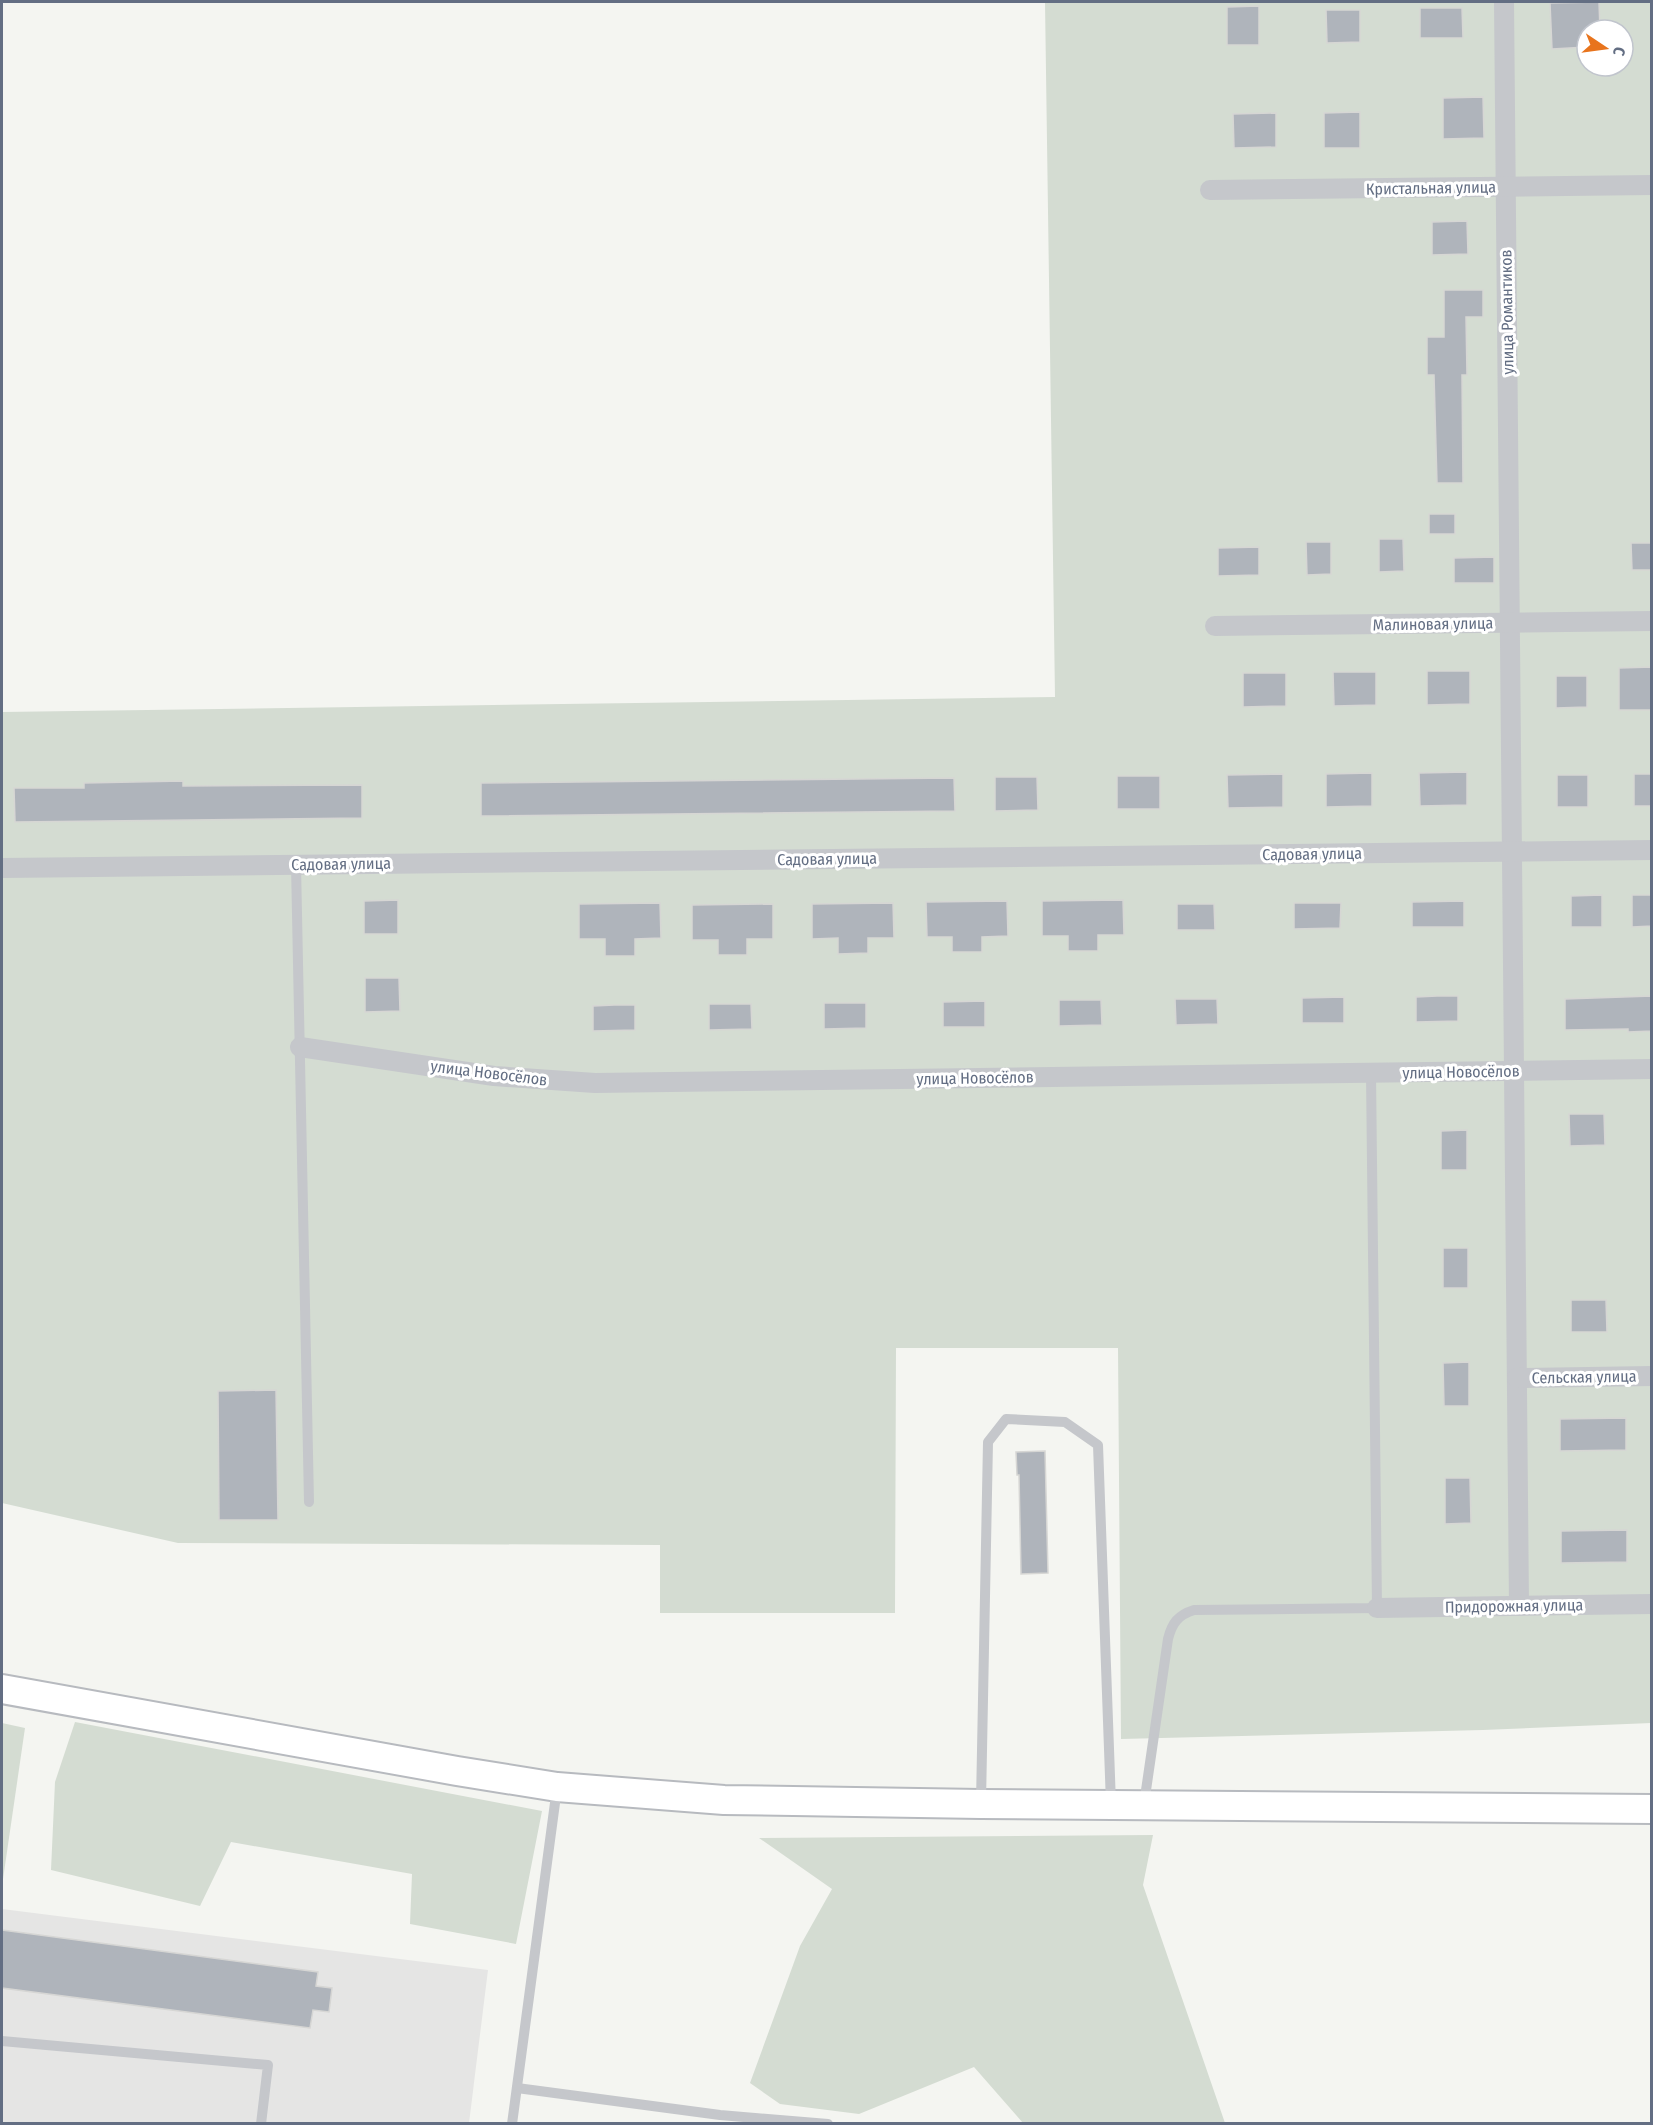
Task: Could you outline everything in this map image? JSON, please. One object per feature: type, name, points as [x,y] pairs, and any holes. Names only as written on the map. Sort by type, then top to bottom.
[{"type":"main road","points":[[2,1689],[557,1787],[724,1800],[1652,1809]]},
{"type":"street","name":"улица Романтиков","points":[[1504,2],[1519,1606]]},
{"type":"street","name":"Кристальная улица","points":[[1210,190],[1652,185]]},
{"type":"street","name":"Малиновая улица","points":[[1215,626],[1652,621]]},
{"type":"street","name":"Садовая улица","points":[[2,868],[1652,850]]},
{"type":"street","name":"улица Новосёлов","points":[[300,1047],[494,1076],[595,1083],[1652,1070]]},
{"type":"street","name":"Сельская улица","points":[[1517,1378],[1652,1376]]},
{"type":"street","name":"Придорожная улица","points":[[1377,1608],[1652,1604]]},
{"type":"lane","points":[[296,865],[309,1502]]},
{"type":"lane","points":[[1144,1805],[1167,1639],[1170,1629],[1184,1613],[1194,1610],[1377,1608],[1371,1073]]},
{"type":"lane","points":[[981,1804],[988,1442],[1006,1419],[1065,1422],[1098,1445],[1111,1804]]},
{"type":"lane","points":[[512,2124],[557,1787]]},
{"type":"lane","points":[[2,2041],[268,2065],[261,2124]]},
{"type":"lane","points":[[516,2088],[704,2118],[828,2124]]},
{"type":"shaded area","points":[[1045,2],[1651,2],[1651,1723],[1483,1730],[1121,1739],[1118,1348],[896,1348],[895,1613],[660,1613],[660,1545],[178,1543],[2,1503],[2,712],[1055,697]]},
{"type":"shaded area","points":[[75,1722],[542,1811],[516,1944],[410,1924],[412,1874],[231,1842],[200,1906],[51,1870],[55,1782]]},
{"type":"shaded area","points":[[2,1723],[25,1728],[2,1886]]},
{"type":"shaded area","points":[[1153,1835],[1143,1885],[1225,2123],[1023,2123],[974,2067],[859,2114],[780,2104],[750,2083],[800,1946],[832,1889],[759,1838]]},
{"type":"shaded area","points":[[2,1909],[488,1970],[469,2123],[2,2124]]},
{"type":"building","points":[[1599,2],[1600,18],[1575,18],[1575,48],[1552,49],[1550,3]]},
{"type":"building","points":[[1259,6],[1259,45],[1227,45],[1227,7]]},
{"type":"building","points":[[1420,8],[1462,8],[1463,38],[1420,38]]},
{"type":"building","points":[[1326,10],[1360,10],[1360,42],[1327,43]]},
{"type":"building","points":[[1483,97],[1484,138],[1443,139],[1443,98]]},
{"type":"building","points":[[1360,112],[1360,148],[1324,148],[1324,113]]},
{"type":"building","points":[[1276,113],[1276,147],[1234,148],[1233,114]]},
{"type":"building","points":[[1467,221],[1468,254],[1432,255],[1432,222]]},
{"type":"building","points":[[1444,290],[1483,290],[1483,317],[1466,317],[1467,375],[1462,375],[1463,483],[1437,483],[1434,375],[1427,375],[1427,337],[1444,337]]},
{"type":"building","points":[[1429,514],[1455,514],[1455,534],[1429,534]]},
{"type":"building","points":[[1379,539],[1403,539],[1404,571],[1379,572]]},
{"type":"building","points":[[1306,542],[1331,542],[1331,574],[1307,575]]},
{"type":"building","points":[[1631,543],[1652,543],[1652,570],[1632,570]]},
{"type":"building","points":[[1259,547],[1259,575],[1218,576],[1218,548]]},
{"type":"building","points":[[1494,557],[1494,583],[1454,583],[1454,558]]},
{"type":"building","points":[[1652,667],[1652,710],[1619,710],[1619,668]]},
{"type":"building","points":[[1427,671],[1470,671],[1470,704],[1427,705]]},
{"type":"building","points":[[1333,672],[1376,672],[1376,705],[1334,706]]},
{"type":"building","points":[[1243,673],[1286,673],[1286,706],[1243,707]]},
{"type":"building","points":[[1556,676],[1587,676],[1587,707],[1556,708]]},
{"type":"building","points":[[1467,772],[1467,805],[1420,806],[1419,773]]},
{"type":"building","points":[[1372,773],[1372,806],[1326,807],[1326,774]]},
{"type":"building","points":[[1283,774],[1283,807],[1228,808],[1227,775]]},
{"type":"building","points":[[1634,774],[1652,774],[1652,806],[1634,806]]},
{"type":"building","points":[[1557,775],[1588,775],[1588,807],[1557,807]]},
{"type":"building","points":[[1117,776],[1160,776],[1160,809],[1117,809]]},
{"type":"building","points":[[995,777],[1037,777],[1038,810],[995,811]]},
{"type":"building","points":[[954,778],[955,811],[481,816],[481,783]]},
{"type":"building","points":[[183,781],[183,786],[362,785],[362,818],[15,822],[14,788],[84,788],[84,783]]},
{"type":"building","points":[[1602,895],[1602,927],[1571,927],[1571,896]]},
{"type":"building","points":[[1632,895],[1652,895],[1652,926],[1632,927]]},
{"type":"building","points":[[398,900],[398,934],[364,934],[364,901]]},
{"type":"building","points":[[1123,900],[1124,935],[1098,935],[1098,951],[1068,951],[1068,936],[1042,936],[1042,901]]},
{"type":"building","points":[[1007,901],[1008,936],[982,937],[982,952],[952,952],[952,937],[927,937],[926,902]]},
{"type":"building","points":[[1464,901],[1464,927],[1412,927],[1412,902]]},
{"type":"building","points":[[660,903],[661,938],[635,939],[635,956],[605,956],[605,939],[579,939],[579,904]]},
{"type":"building","points":[[893,903],[894,938],[868,938],[868,953],[838,954],[838,938],[812,939],[812,904]]},
{"type":"building","points":[[1294,903],[1341,903],[1340,928],[1294,929]]},
{"type":"building","points":[[773,904],[773,939],[747,939],[747,955],[718,955],[718,940],[692,940],[692,905]]},
{"type":"building","points":[[1177,904],[1214,904],[1215,930],[1177,930]]},
{"type":"building","points":[[365,978],[399,978],[400,1011],[365,1012]]},
{"type":"building","points":[[1458,996],[1458,1021],[1416,1022],[1416,997]]},
{"type":"building","points":[[1652,996],[1652,1031],[1565,1030],[1565,999]]},
{"type":"building","points":[[1344,997],[1344,1023],[1302,1023],[1302,998]]},
{"type":"building","points":[[1175,999],[1217,999],[1218,1024],[1176,1025]]},
{"type":"building","points":[[1059,1000],[1101,1000],[1102,1025],[1059,1026]]},
{"type":"building","points":[[985,1001],[985,1027],[943,1027],[943,1002]]},
{"type":"building","points":[[824,1003],[866,1003],[866,1028],[824,1029]]},
{"type":"building","points":[[709,1004],[751,1004],[752,1029],[709,1030]]},
{"type":"building","points":[[635,1005],[635,1030],[593,1031],[593,1006]]},
{"type":"building","points":[[1569,1114],[1604,1114],[1605,1145],[1570,1146]]},
{"type":"building","points":[[1467,1130],[1467,1170],[1441,1170],[1441,1131]]},
{"type":"building","points":[[1443,1248],[1468,1248],[1468,1288],[1443,1288]]},
{"type":"building","points":[[1571,1300],[1606,1300],[1607,1332],[1571,1332]]},
{"type":"building","points":[[1469,1362],[1469,1406],[1444,1406],[1443,1363]]},
{"type":"building","points":[[276,1390],[278,1520],[219,1520],[218,1391]]},
{"type":"building","points":[[1626,1418],[1626,1450],[1560,1451],[1560,1419]]},
{"type":"building","points":[[1045,1451],[1048,1573],[1021,1574],[1019,1475],[1017,1475],[1016,1452]]},
{"type":"building","points":[[1445,1478],[1470,1478],[1471,1523],[1445,1524]]},
{"type":"building","points":[[1627,1530],[1627,1562],[1561,1563],[1561,1531]]},
{"type":"building","points":[[2,1930],[318,1972],[316,1986],[332,1988],[329,2012],[313,2010],[310,2028],[2,1988]]}]
